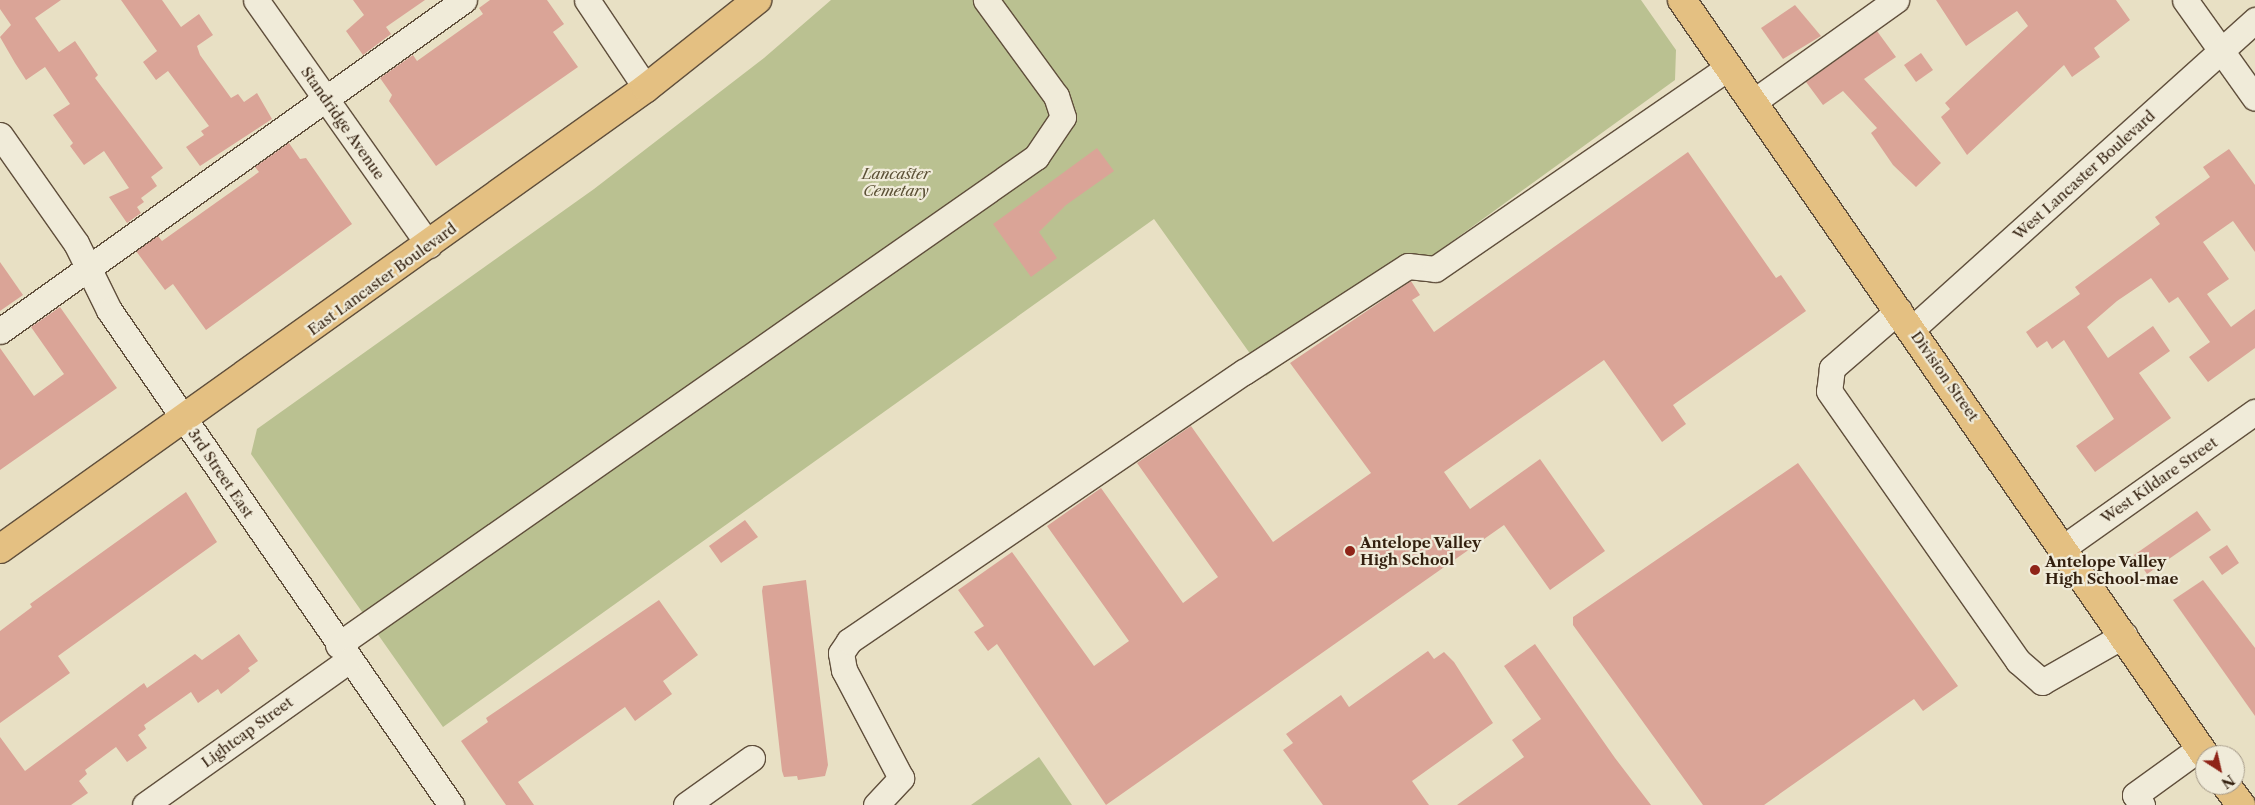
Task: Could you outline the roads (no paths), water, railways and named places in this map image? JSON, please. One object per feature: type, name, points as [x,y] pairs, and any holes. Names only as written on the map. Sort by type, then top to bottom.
[{"type":"main road","name":"East Lancaster Boulevard","points":[[0,549],[185,420],[646,88],[758,0]]},
{"type":"main road","name":"Division Street","points":[[1682,0],[2064,547],[2197,745]]},
{"type":"street","name":"Standridge Avenue","points":[[256,0],[429,245]]},
{"type":"street","points":[[0,331],[464,0]]},
{"type":"street","points":[[588,0],[646,88]]},
{"type":"street","name":"Lightcap Street","points":[[146,805],[343,652],[1036,157],[1062,117],[1056,96],[986,0]]},
{"type":"street","points":[[1753,102],[1896,0]]},
{"type":"street","points":[[2184,0],[2255,98]]},
{"type":"street","name":"West Lancaster Boulevard","points":[[2124,635],[2042,682],[2018,662],[1829,391],[1832,368],[1906,320],[2255,20]]},
{"type":"street","points":[[876,805],[900,778],[844,670],[841,653],[849,641],[1244,372],[1408,266],[1435,269],[1728,68]]},
{"type":"street","name":"3rd Street East","points":[[0,135],[76,243],[109,310],[343,652],[451,805]]},
{"type":"street","name":"West Kildare Street","points":[[2064,547],[2255,412]]},
{"type":"street","points":[[2142,805],[2135,795],[2195,756]]},
{"type":"street","points":[[686,805],[752,758]]},
{"type":"place","name":"Antelope Valley High School","points":[[1350,551]]},
{"type":"place","name":"Antelope Valley High School-mae","points":[[2035,570]]},
{"type":"park label","name":"Lancaster Cemetary","points":[[896,182]]}]
